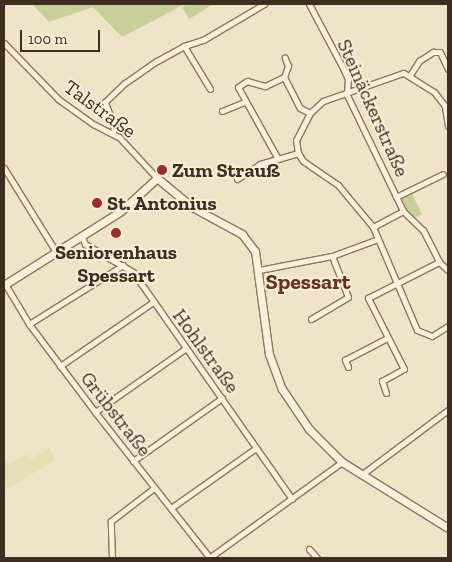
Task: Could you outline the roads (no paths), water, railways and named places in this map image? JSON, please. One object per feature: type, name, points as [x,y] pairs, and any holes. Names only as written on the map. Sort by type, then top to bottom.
[{"type":"street","points":[[113,133],[114,126],[105,102],[138,73],[184,46],[203,40],[264,4]]},
{"type":"street","name":"Steinäckerstraße","points":[[309,4],[348,79],[346,95],[403,211],[423,230],[439,262],[448,270]]},
{"type":"street","name":"Talstraße","points":[[4,43],[58,99],[113,133],[157,178]]},
{"type":"street","points":[[184,46],[210,89]]},
{"type":"street","points":[[410,75],[419,61],[433,52],[440,52],[448,69]]},
{"type":"street","points":[[278,159],[238,90],[240,84],[247,81],[265,86],[284,77],[288,66],[285,58]]},
{"type":"street","points":[[448,126],[445,106],[430,88],[410,75],[396,74],[346,95],[323,101],[310,113],[298,135],[298,153],[303,161],[338,185],[373,227],[417,330],[432,336],[448,326]]},
{"type":"street","points":[[284,77],[300,108],[310,113]]},
{"type":"street","points":[[222,111],[244,102]]},
{"type":"street","points":[[237,179],[250,168],[298,153]]},
{"type":"street","points":[[4,168],[56,252]]},
{"type":"street","name":"Steinäckerstraße","points":[[396,197],[443,174]]},
{"type":"street","points":[[4,284],[121,211],[157,178],[192,207],[247,239],[255,251],[259,270],[266,336],[282,388],[309,429],[342,462],[448,528]]},
{"type":"street","points":[[373,227],[403,211]]},
{"type":"street","name":"Hohlstraße","points":[[82,237],[85,244],[133,272],[152,302],[292,499]]},
{"type":"street","points":[[259,270],[332,256],[378,239]]},
{"type":"street","points":[[311,319],[348,297],[332,256]]},
{"type":"street","points":[[386,393],[382,381],[404,369],[368,298],[439,262]]},
{"type":"street","points":[[29,324],[123,265]]},
{"type":"street","name":"Grübstraße","points":[[4,284],[29,324],[94,412],[210,558]]},
{"type":"street","points":[[60,366],[152,302]]},
{"type":"street","points":[[348,367],[345,360],[387,338]]},
{"type":"street","points":[[94,412],[186,348]]},
{"type":"street","points":[[133,460],[222,398]]},
{"type":"street","points":[[361,475],[448,410]]},
{"type":"street","points":[[171,508],[256,448]]},
{"type":"street","points":[[210,558],[342,462]]},
{"type":"street","points":[[112,558],[111,521],[154,488]]},
{"type":"street","points":[[309,548],[317,558]]},
{"type":"place","name":"Zum Strauß","points":[[162,170]]},
{"type":"place","name":"St. Antonius","points":[[97,203]]},
{"type":"place","name":"Seniorenhaus Spessart","points":[[116,233]]},
{"type":"district","name":"Spessart","points":[[308,282]]}]
